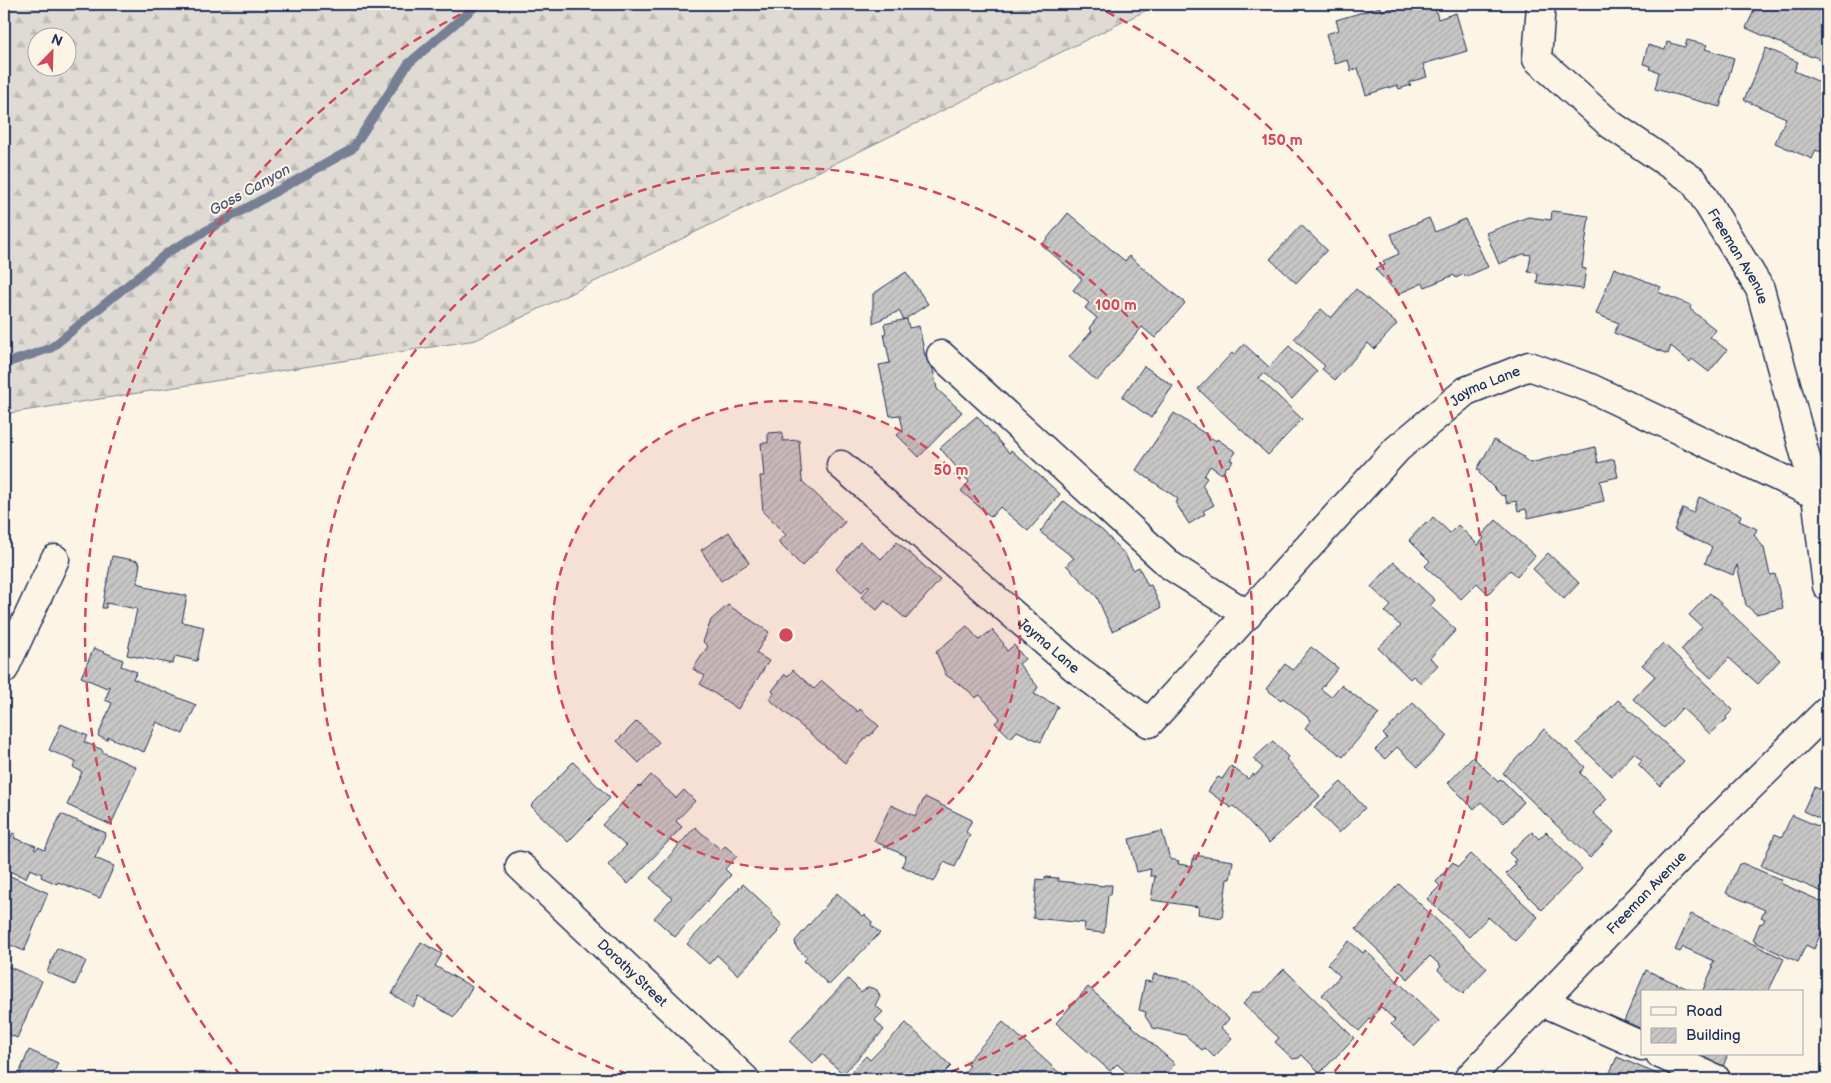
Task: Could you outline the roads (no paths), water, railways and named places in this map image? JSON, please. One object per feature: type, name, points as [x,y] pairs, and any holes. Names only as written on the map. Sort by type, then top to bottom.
[{"type":"street","name":"Freeman Avenue","points":[[1541,4],[1537,59],[1610,124],[1694,181],[1760,289],[1821,497],[1827,586]]},
{"type":"street","points":[[941,355],[1171,566],[1248,614]]},
{"type":"street","name":"Jayma Lane","points":[[841,465],[1074,667],[1148,723],[1397,449],[1466,391],[1529,366],[1590,388],[1821,497]]},
{"type":"street","points":[[4,669],[55,559]]},
{"type":"street","name":"Freeman Avenue","points":[[1468,1079],[1703,833],[1827,711]]},
{"type":"street","name":"Dorothy Street","points":[[520,866],[745,1079]]},
{"type":"street","points":[[1543,1002],[1641,1046]]},
{"type":"street","points":[[1664,1056],[1716,1079]]},
{"type":"waterway","name":"Goss Canyon","points":[[4,364],[51,348],[168,252],[352,149],[408,64],[478,4]]}]
